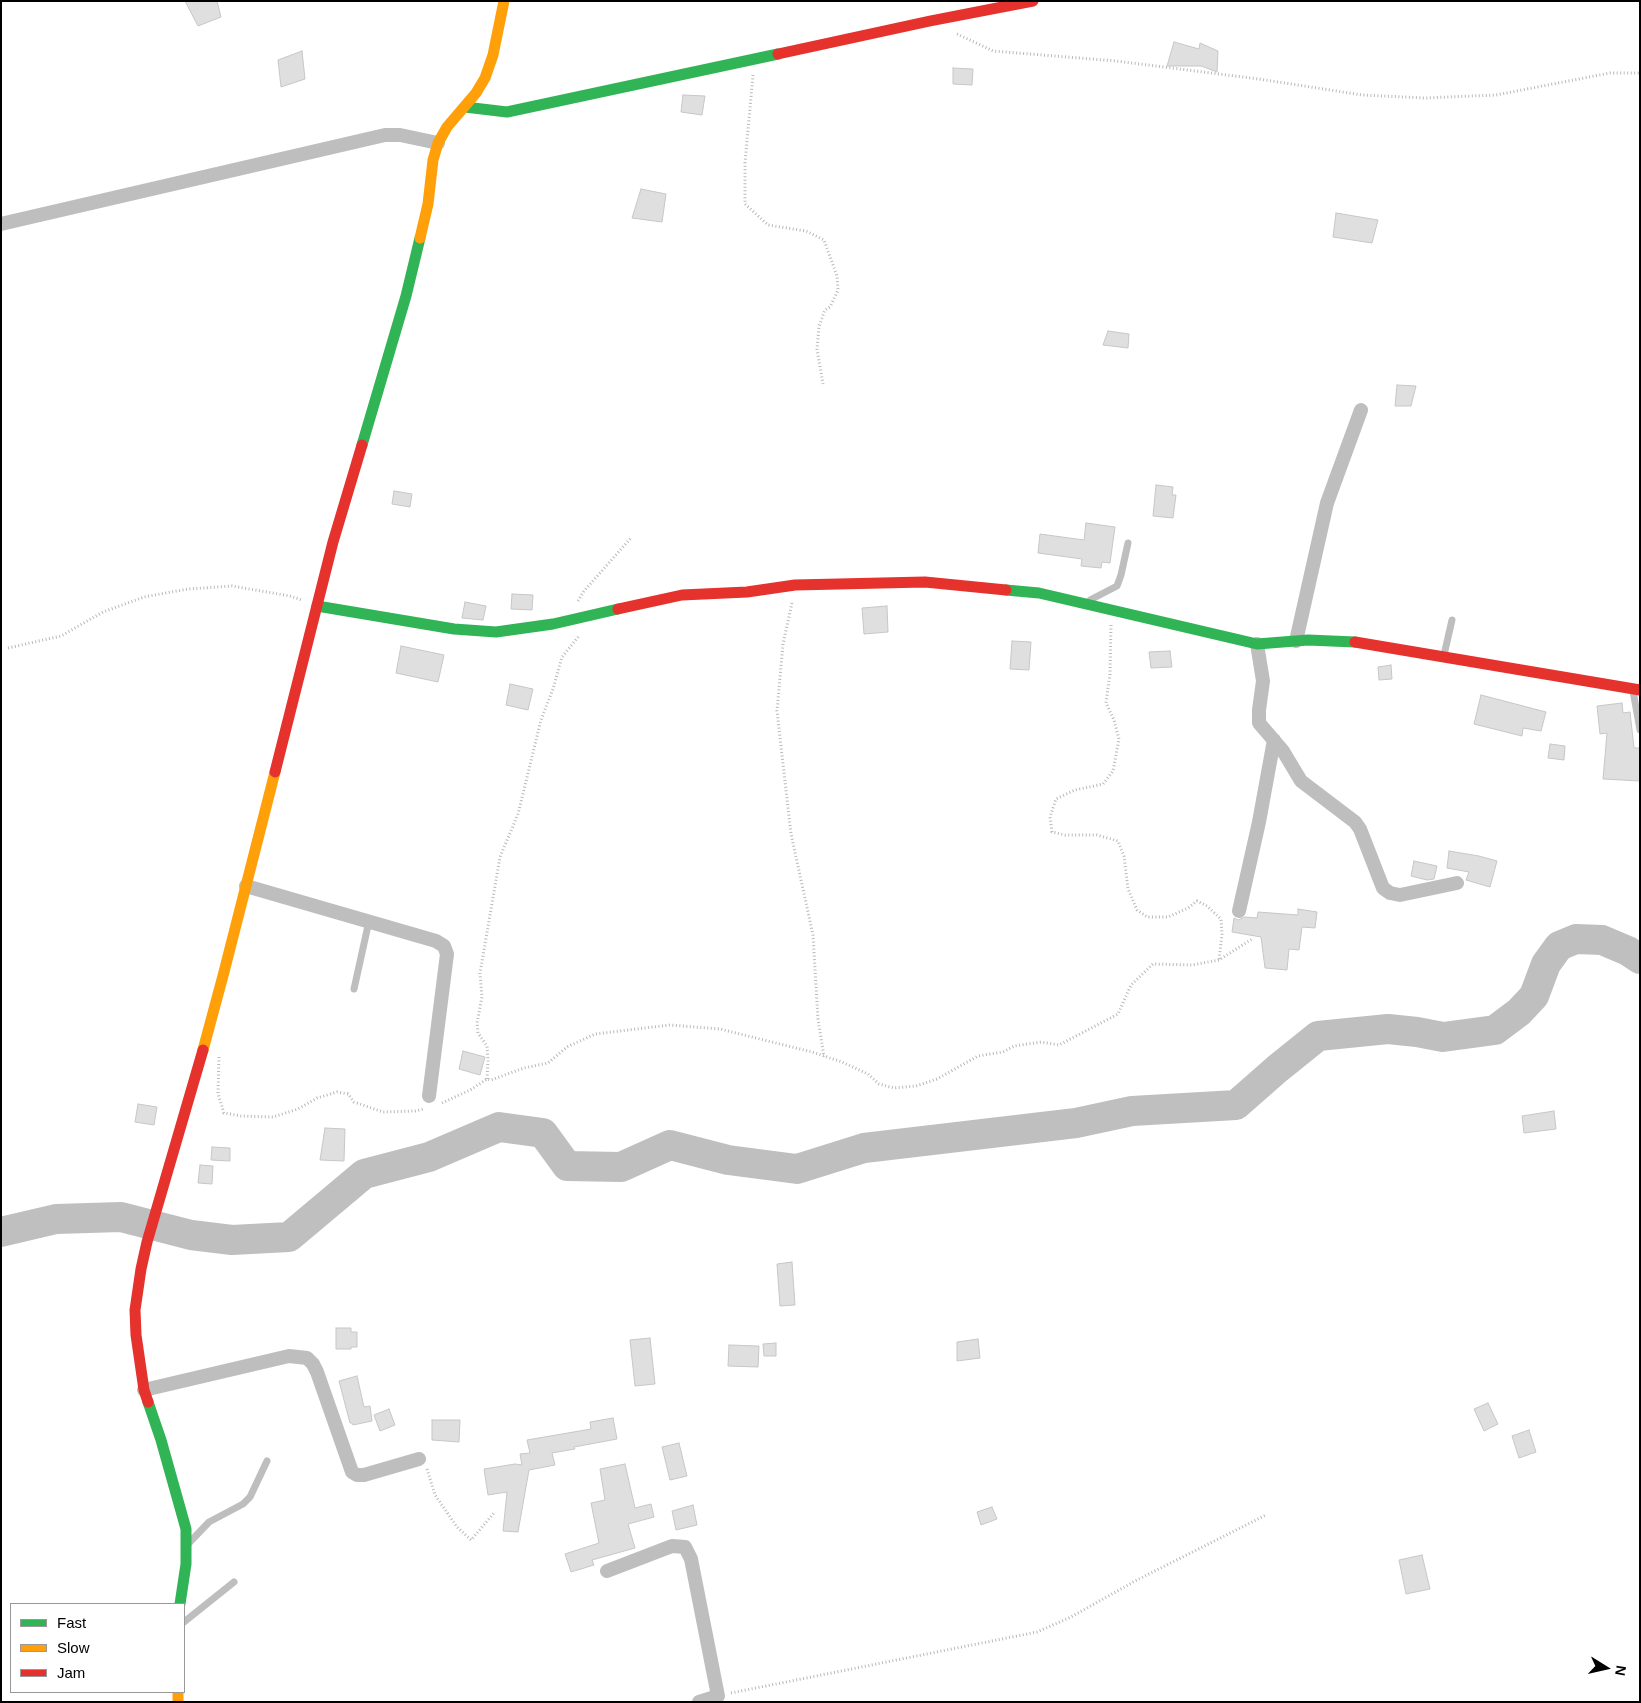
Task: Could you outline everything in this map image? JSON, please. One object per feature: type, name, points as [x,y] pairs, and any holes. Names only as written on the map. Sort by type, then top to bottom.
[{"type":"street","points":[[180,1603],[186,1547],[182,1513],[144,1390],[136,1335],[135,1310],[146,1242],[222,980],[333,542],[406,296],[428,204],[433,160],[438,143],[447,127],[476,93],[485,78],[504,1]]},
{"type":"street","points":[[465,107],[490,111],[515,110],[930,21],[1033,1]]},
{"type":"street","points":[[1,224],[385,135],[400,135],[438,143]]},
{"type":"street","points":[[1296,641],[1327,504],[1362,410]]},
{"type":"street","points":[[317,606],[475,631],[496,632],[567,620],[682,595],[747,592],[795,585],[925,582],[1039,593],[1257,644],[1331,640],[1360,642],[1636,689]]},
{"type":"street","points":[[1257,644],[1263,681],[1258,717],[1264,730],[1284,751],[1301,781],[1355,822],[1383,888],[1390,894],[1400,895],[1457,883]]},
{"type":"street","points":[[1239,911],[1259,822],[1274,740]]},
{"type":"street","points":[[246,886],[436,941],[444,946],[447,954],[430,1103]]},
{"type":"street","points":[[144,1390],[289,1356],[307,1358],[317,1372],[352,1472],[357,1475],[364,1475],[419,1459]]},
{"type":"street","points":[[607,1570],[672,1546],[685,1548],[691,1559],[718,1696],[699,1702]]},
{"type":"lane","points":[[1085,603],[1117,586],[1128,543]]},
{"type":"lane","points":[[1444,656],[1452,620]]},
{"type":"lane","points":[[1636,689],[1640,730]]},
{"type":"lane","points":[[354,989],[369,921]]},
{"type":"lane","points":[[186,1547],[209,1522],[243,1504],[250,1497],[267,1461]]},
{"type":"lane","points":[[185,1621],[234,1582]]},
{"type":"path","points":[[954,32],[993,51],[1126,62],[1259,79],[1362,95],[1425,98],[1496,95],[1610,73],[1640,73]]},
{"type":"path","points":[[753,60],[745,163],[745,204],[768,225],[806,231],[824,240],[837,276],[838,290],[830,307],[825,310],[819,326],[817,349],[823,384]]},
{"type":"path","points":[[567,620],[584,591],[631,538]]},
{"type":"path","points":[[795,585],[784,644],[777,711],[791,834],[813,936],[818,1019],[824,1057]]},
{"type":"path","points":[[8,648],[61,636],[103,612],[144,597],[188,589],[232,586],[290,596],[317,606]]},
{"type":"path","points":[[1111,609],[1110,674],[1106,703],[1114,720],[1118,739],[1113,771],[1103,784],[1075,790],[1056,799],[1050,817],[1052,832],[1065,835],[1097,835],[1118,842],[1124,856],[1128,889],[1137,910],[1148,917],[1168,917],[1188,908],[1196,900],[1207,906],[1221,919],[1222,934],[1219,960]]},
{"type":"path","points":[[487,1079],[487,1046],[478,1033],[477,1023],[482,996],[480,973],[500,857],[518,814],[541,720],[553,689],[562,657],[581,634],[594,614]]},
{"type":"path","points":[[220,1056],[218,1094],[224,1113],[240,1116],[273,1117],[298,1109],[317,1098],[337,1092],[348,1094],[354,1102],[383,1112],[415,1111],[430,1103],[470,1090],[487,1079],[491,1080],[524,1068],[548,1063],[567,1047],[595,1034],[670,1025],[720,1029],[824,1057],[868,1074],[879,1084],[894,1088],[916,1086],[937,1079],[978,1056],[1003,1052],[1014,1046],[1041,1042],[1059,1046],[1118,1014],[1131,985],[1153,964],[1192,965],[1219,960],[1252,939]]},
{"type":"path","points":[[419,1459],[425,1462],[434,1495],[456,1527],[471,1540],[494,1513]]},
{"type":"path","points":[[718,1696],[1037,1632],[1071,1617],[1135,1581],[1266,1515]]},
{"type":"building","points":[[185,1],[217,1],[221,17],[198,26]]},
{"type":"building","points":[[1174,42],[1199,49],[1200,43],[1218,51],[1217,72],[1201,66],[1167,66]]},
{"type":"building","points":[[302,51],[305,79],[281,87],[278,60]]},
{"type":"building","points":[[953,68],[973,69],[972,85],[953,84]]},
{"type":"building","points":[[683,95],[705,96],[702,115],[681,112]]},
{"type":"building","points":[[641,189],[666,194],[662,222],[632,218]]},
{"type":"building","points":[[1336,213],[1378,220],[1372,243],[1333,237]]},
{"type":"building","points":[[1108,331],[1129,334],[1128,348],[1103,345]]},
{"type":"building","points":[[1397,385],[1416,386],[1411,406],[1395,406]]},
{"type":"building","points":[[1156,485],[1173,487],[1172,495],[1176,495],[1173,518],[1153,516]]},
{"type":"building","points":[[394,491],[412,494],[410,507],[392,504]]},
{"type":"building","points":[[1086,523],[1115,527],[1110,563],[1102,562],[1101,568],[1081,566],[1082,559],[1038,553],[1040,534],[1084,540]]},
{"type":"building","points":[[512,594],[533,595],[532,610],[511,609]]},
{"type":"building","points":[[465,602],[486,606],[483,620],[462,618]]},
{"type":"building","points":[[887,606],[888,632],[864,634],[862,608]]},
{"type":"building","points":[[1012,641],[1031,642],[1029,670],[1010,669]]},
{"type":"building","points":[[401,646],[444,655],[438,682],[396,673]]},
{"type":"building","points":[[1170,651],[1172,667],[1151,668],[1149,652]]},
{"type":"building","points":[[1391,665],[1392,679],[1379,680],[1378,667]]},
{"type":"building","points":[[510,684],[533,689],[528,710],[506,705]]},
{"type":"building","points":[[1481,695],[1546,712],[1541,731],[1523,728],[1522,736],[1474,724]]},
{"type":"building","points":[[1622,703],[1623,713],[1630,712],[1634,748],[1640,748],[1640,781],[1603,779],[1607,733],[1600,734],[1597,706]]},
{"type":"building","points":[[1550,744],[1565,746],[1564,760],[1548,758]]},
{"type":"building","points":[[1449,851],[1497,861],[1490,887],[1466,880],[1469,872],[1447,868]]},
{"type":"building","points":[[1414,861],[1437,866],[1434,879],[1427,880],[1411,876]]},
{"type":"building","points":[[1298,909],[1317,912],[1315,928],[1302,927],[1299,950],[1289,949],[1287,970],[1265,968],[1261,937],[1232,932],[1234,918],[1238,920],[1245,917],[1257,918],[1258,912],[1298,915]]},
{"type":"building","points":[[463,1051],[485,1057],[480,1075],[459,1069]]},
{"type":"building","points":[[138,1104],[157,1107],[154,1125],[135,1122]]},
{"type":"building","points":[[1554,1111],[1556,1129],[1524,1133],[1522,1116]]},
{"type":"building","points":[[325,1128],[345,1129],[344,1161],[320,1160]]},
{"type":"building","points":[[212,1147],[230,1148],[230,1161],[211,1160]]},
{"type":"building","points":[[200,1165],[213,1166],[212,1184],[198,1183]]},
{"type":"building","points":[[792,1262],[795,1305],[780,1306],[777,1264]]},
{"type":"building","points":[[336,1328],[351,1328],[351,1332],[357,1332],[357,1347],[336,1349]]},
{"type":"building","points":[[650,1338],[655,1384],[635,1386],[630,1340]]},
{"type":"building","points":[[978,1339],[980,1358],[957,1361],[957,1342]]},
{"type":"building","points":[[776,1343],[776,1356],[764,1356],[763,1344]]},
{"type":"building","points":[[729,1345],[759,1346],[758,1367],[728,1366]]},
{"type":"building","points":[[357,1376],[364,1407],[370,1406],[372,1421],[353,1425],[350,1423],[339,1381]]},
{"type":"building","points":[[1488,1403],[1498,1424],[1484,1431],[1474,1409]]},
{"type":"building","points":[[389,1409],[395,1425],[380,1431],[374,1415]]},
{"type":"building","points":[[613,1418],[617,1439],[552,1453],[555,1465],[529,1470],[518,1532],[503,1531],[507,1492],[488,1495],[484,1469],[515,1464],[522,1465],[520,1454],[530,1453],[527,1440],[591,1429],[590,1422]]},
{"type":"building","points":[[432,1420],[460,1420],[459,1442],[432,1440]]},
{"type":"building","points":[[1529,1430],[1536,1452],[1519,1458],[1512,1436]]},
{"type":"building","points":[[679,1443],[687,1476],[670,1480],[662,1447]]},
{"type":"building","points":[[625,1464],[635,1508],[651,1504],[654,1517],[628,1524],[635,1548],[592,1560],[594,1565],[571,1572],[565,1554],[599,1543],[591,1503],[605,1500],[600,1469]]},
{"type":"building","points":[[693,1505],[697,1525],[676,1530],[672,1511]]},
{"type":"building","points":[[992,1507],[997,1519],[981,1525],[977,1512]]},
{"type":"building","points":[[1422,1555],[1430,1589],[1406,1594],[1399,1560]]},
{"type":"waterway","points":[[1,1232],[56,1219],[121,1217],[191,1235],[232,1240],[289,1237],[364,1174],[429,1157],[499,1127],[543,1133],[567,1166],[621,1167],[670,1145],[728,1160],[797,1169],[864,1148],[1076,1123],[1132,1111],[1236,1105],[1318,1036],[1388,1029],[1443,1037],[1495,1030],[1519,1012],[1534,996],[1546,964],[1559,946],[1576,939],[1602,940],[1628,951],[1640,959]]},
{"type":"traffic: fast","points":[[465,107],[507,112],[778,54]]},
{"type":"traffic: fast","points":[[362,445],[406,296],[420,238]]},
{"type":"traffic: fast","points":[[1006,590],[1039,593],[1257,644],[1308,640],[1355,642]]},
{"type":"traffic: fast","points":[[317,606],[454,629],[496,632],[553,624],[618,609]]},
{"type":"traffic: fast","points":[[148,1402],[161,1440],[186,1529],[186,1564],[180,1603]]},
{"type":"traffic: slow","points":[[420,238],[428,204],[433,160],[438,143],[447,127],[476,93],[485,78],[493,55],[504,1]]},
{"type":"traffic: slow","points":[[203,1050],[275,772]]},
{"type":"traffic: slow","points":[[178,1693],[178,1702]]},
{"type":"traffic: jam","points":[[778,54],[1033,1]]},
{"type":"traffic: jam","points":[[275,772],[333,542],[362,445]]},
{"type":"traffic: jam","points":[[618,609],[682,595],[747,592],[795,585],[925,582],[1006,590]]},
{"type":"traffic: jam","points":[[1355,642],[1640,690]]},
{"type":"traffic: jam","points":[[148,1402],[144,1390],[136,1335],[135,1310],[141,1269],[147,1242],[203,1050]]}]
